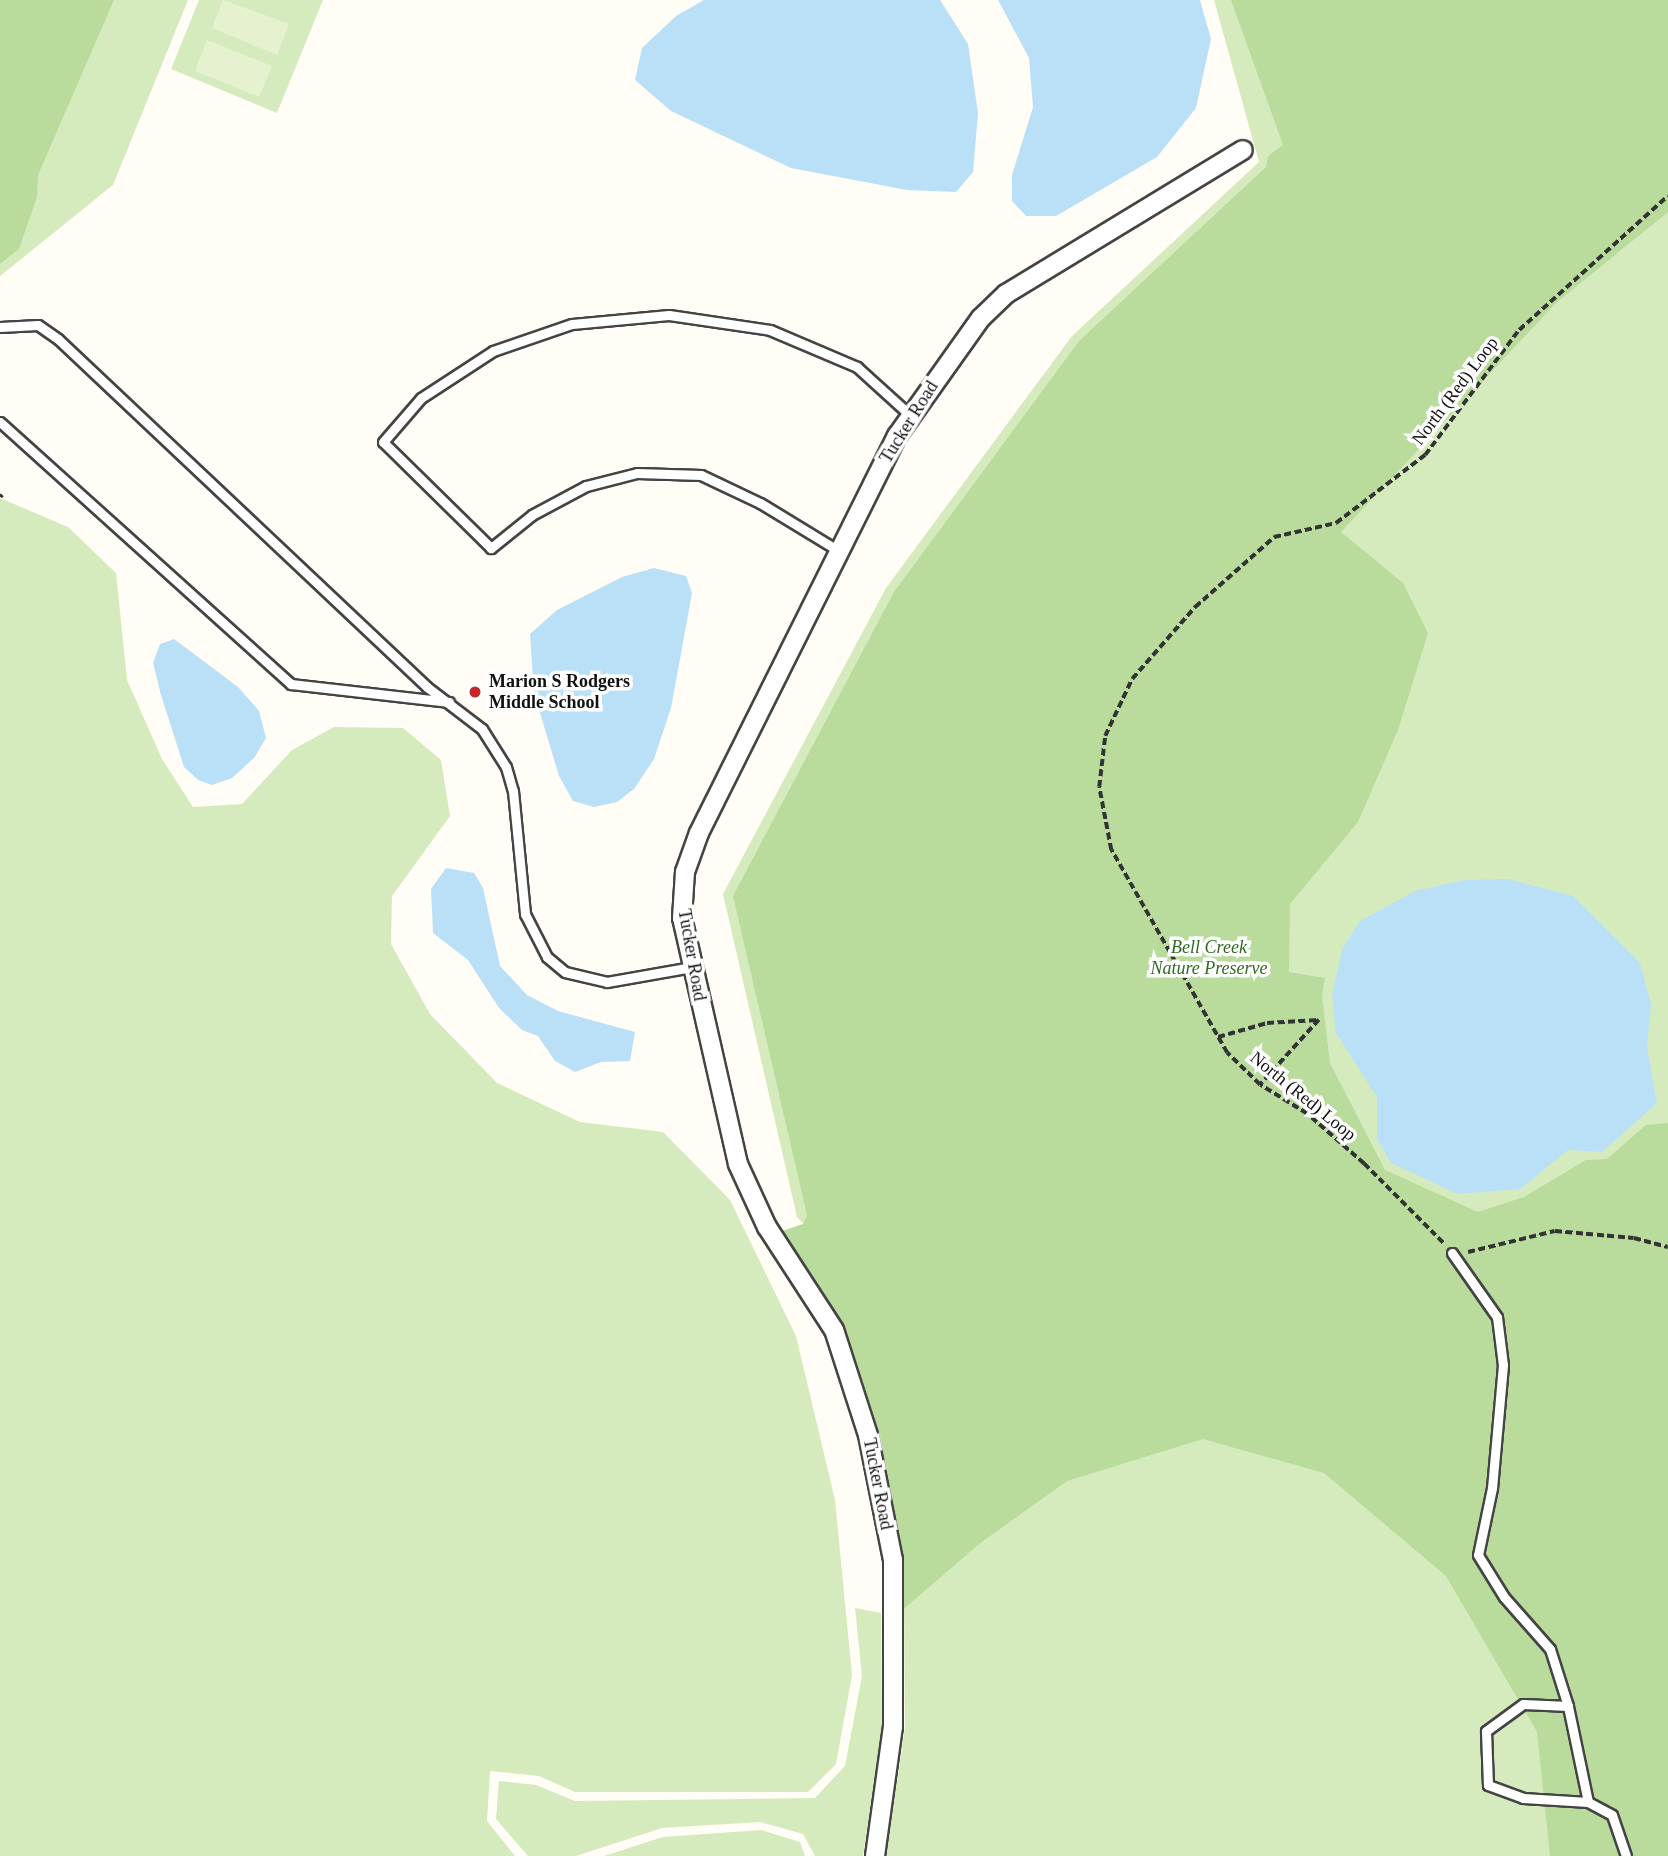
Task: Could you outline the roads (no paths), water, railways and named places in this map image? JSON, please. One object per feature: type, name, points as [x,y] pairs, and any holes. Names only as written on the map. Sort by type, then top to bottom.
[{"type":"street","name":"Tucker Road","points":[[875,1856],[893,1727],[892,1560],[868,1435],[834,1330],[767,1227],[738,1164],[682,918],[685,872],[692,851],[839,551],[910,415],[981,318],[1006,294],[1243,150]]},
{"type":"lane","points":[[839,551],[760,503],[701,475],[637,473],[586,486],[532,515],[491,548],[383,442],[421,398],[493,351],[572,324],[669,315],[770,330],[857,367],[910,415]]},
{"type":"lane","points":[[0,327],[38,325],[58,339],[427,687],[451,702],[482,729],[506,767],[513,791],[525,914],[547,957],[565,972],[607,982],[692,967]]},
{"type":"lane","points":[[0,422],[291,684],[451,702]]},
{"type":"lane","points":[[1452,1253],[1497,1317],[1503,1365],[1492,1488],[1478,1555],[1504,1597],[1550,1649],[1568,1706],[1588,1802]]},
{"type":"lane","points":[[1568,1706],[1523,1704],[1486,1731],[1488,1785],[1523,1798],[1588,1802],[1612,1815],[1626,1856]]},
{"type":"water","points":[[704,0],[940,0],[968,44],[978,113],[973,172],[956,192],[907,190],[791,168],[671,111],[635,80],[642,48],[676,16]]},
{"type":"water","points":[[998,0],[1200,0],[1211,39],[1196,108],[1157,157],[1056,216],[1026,216],[1012,201],[1012,175],[1033,107],[1029,58]]},
{"type":"water","points":[[654,568],[686,576],[692,593],[671,708],[654,759],[634,789],[617,802],[594,807],[573,801],[559,776],[534,693],[530,634],[557,610],[622,577]]},
{"type":"water","points":[[174,639],[238,687],[259,711],[266,738],[254,758],[232,778],[212,785],[198,780],[184,767],[161,695],[153,663],[160,644]]},
{"type":"water","points":[[446,868],[474,873],[483,888],[500,966],[527,995],[558,1011],[635,1032],[630,1061],[601,1062],[575,1072],[555,1061],[538,1036],[522,1030],[499,1008],[468,960],[433,933],[431,889]]},
{"type":"water","points":[[1508,879],[1573,896],[1640,963],[1651,1004],[1647,1047],[1657,1103],[1602,1152],[1568,1150],[1520,1189],[1458,1194],[1391,1163],[1377,1139],[1377,1097],[1336,1033],[1332,995],[1342,949],[1360,921],[1415,891],[1465,880]]},
{"type":"place","name":"Marion S Rodgers Middle School","points":[[475,692]]},
{"type":"park label","name":"Bell Creek Nature Preserve","points":[[1209,958]]}]
